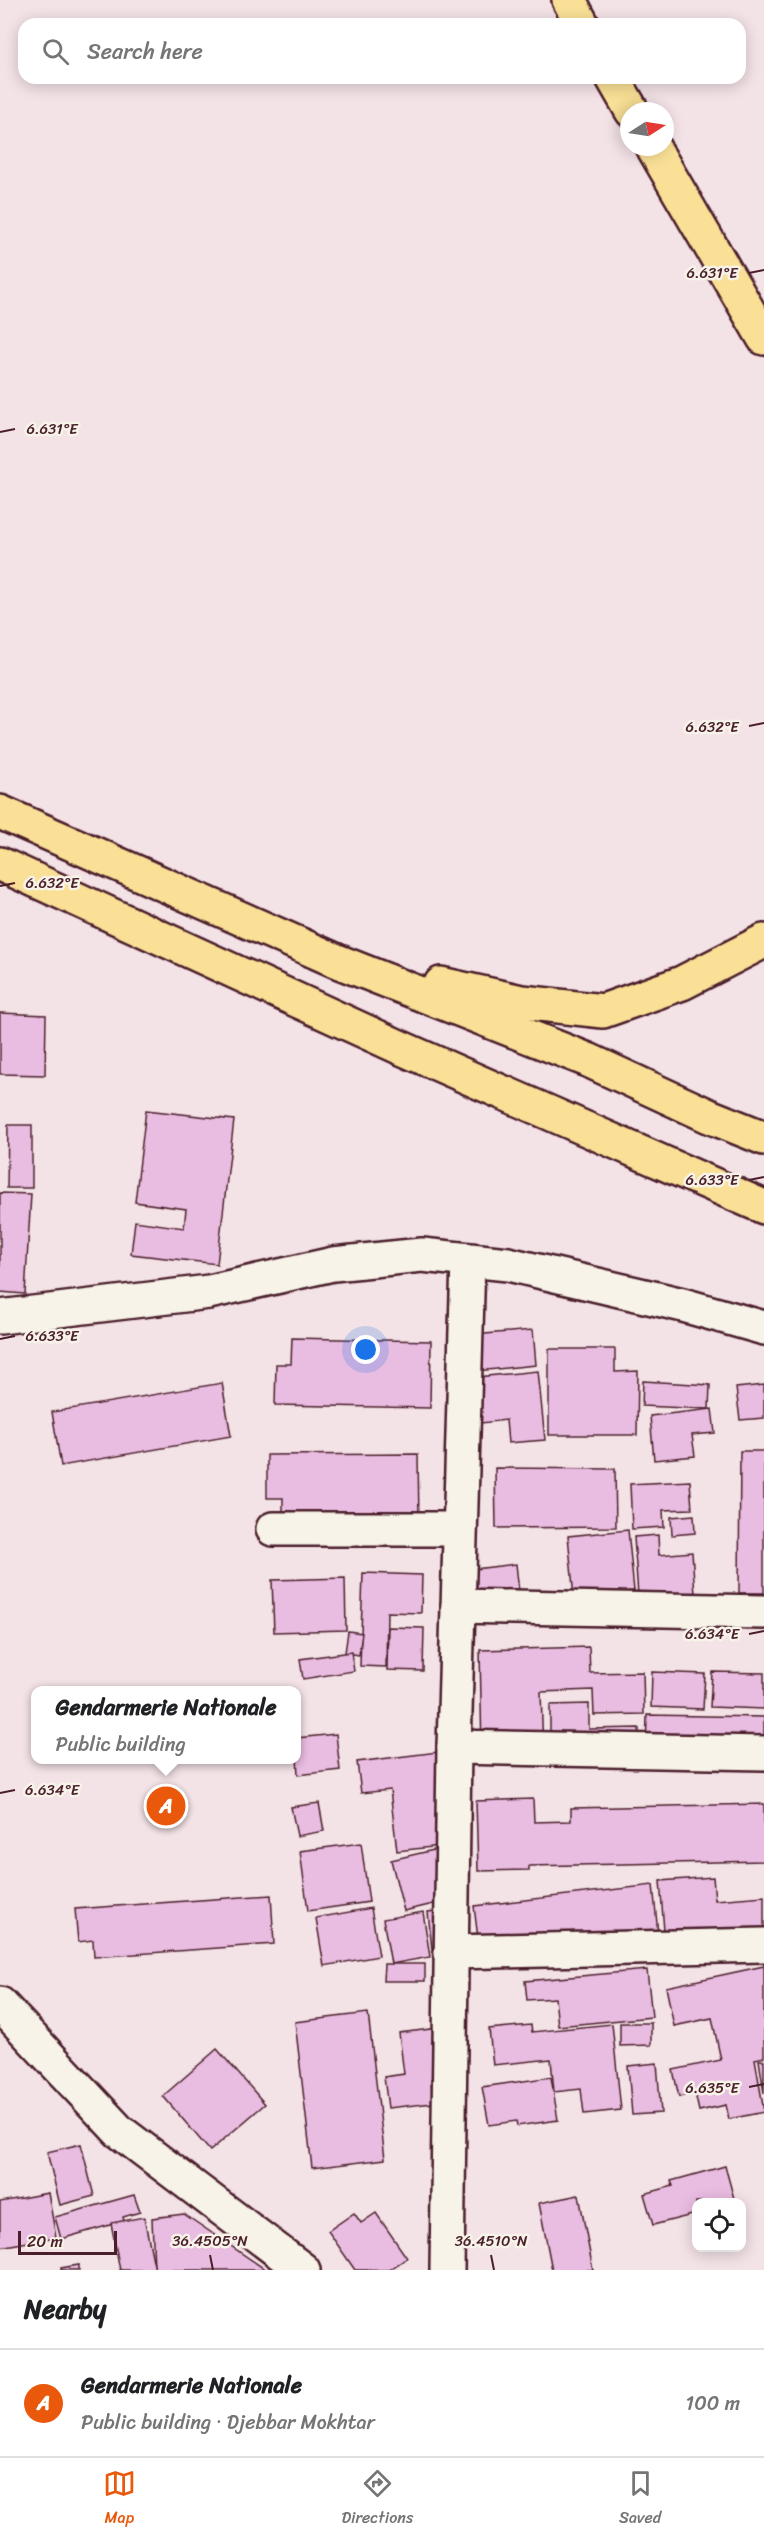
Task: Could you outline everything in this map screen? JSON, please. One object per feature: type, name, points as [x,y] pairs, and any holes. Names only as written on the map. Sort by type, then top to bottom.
[{"type":"main road","points":[[569,0],[579,18]]},
{"type":"main road","points":[[616,84],[627,102]]},
{"type":"main road","points":[[658,156],[764,338]]},
{"type":"main road","points":[[0,813],[337,961],[588,1060],[709,1116],[764,1138]]},
{"type":"main road","points":[[0,864],[397,1046],[764,1207]]},
{"type":"main road","points":[[337,961],[522,1002],[603,1011],[682,983],[764,940]]},
{"type":"street","points":[[0,1317],[209,1292],[333,1264],[422,1255],[508,1264],[683,1305],[764,1328]]},
{"type":"street","points":[[447,2270],[454,1747],[468,1260]]},
{"type":"street","points":[[273,1529],[460,1529]]},
{"type":"street","points":[[458,1606],[764,1612]]},
{"type":"street","points":[[454,1747],[764,1753]]},
{"type":"street","points":[[451,1952],[764,1945]]},
{"type":"street","points":[[0,2004],[119,2131],[303,2270]]},
{"type":"building","points":[[0,1013],[46,1015],[45,1075],[0,1074]]},
{"type":"building","points":[[146,1110],[234,1120],[217,1264],[131,1254],[135,1221],[184,1228],[186,1209],[135,1202]]},
{"type":"building","points":[[8,1125],[32,1125],[32,1188],[7,1188]]},
{"type":"building","points":[[0,1193],[31,1194],[25,1294],[0,1292]]},
{"type":"building","points":[[533,1330],[536,1365],[477,1371],[473,1335]]},
{"type":"building","points":[[292,1338],[431,1341],[430,1408],[275,1405],[276,1364],[291,1364]]},
{"type":"building","points":[[549,1349],[615,1349],[615,1372],[638,1371],[637,1435],[549,1435]]},
{"type":"building","points":[[538,1371],[545,1440],[508,1443],[506,1420],[481,1423],[477,1377]]},
{"type":"building","points":[[643,1381],[710,1385],[709,1409],[642,1406]]},
{"type":"building","points":[[222,1383],[231,1436],[61,1466],[52,1412]]},
{"type":"building","points":[[764,1385],[764,1418],[740,1420],[736,1388]]},
{"type":"building","points":[[712,1409],[715,1433],[692,1435],[695,1456],[654,1460],[650,1416]]},
{"type":"building","points":[[740,1451],[764,1451],[764,1593],[739,1593]]},
{"type":"building","points":[[418,1454],[419,1522],[283,1519],[283,1498],[267,1498],[267,1455]]},
{"type":"building","points":[[495,1468],[615,1469],[616,1527],[496,1528]]},
{"type":"building","points":[[690,1481],[692,1509],[663,1510],[664,1527],[632,1529],[630,1484]]},
{"type":"building","points":[[694,1515],[695,1533],[672,1535],[671,1517]]},
{"type":"building","points":[[628,1530],[634,1591],[574,1597],[568,1536]]},
{"type":"building","points":[[658,1535],[659,1555],[692,1552],[696,1609],[677,1610],[676,1593],[638,1595],[634,1537]]},
{"type":"building","points":[[516,1564],[519,1592],[478,1597],[475,1569]]},
{"type":"building","points":[[363,1573],[422,1575],[421,1613],[387,1612],[386,1667],[360,1666]]},
{"type":"building","points":[[345,1578],[346,1630],[274,1632],[272,1580]]},
{"type":"building","points":[[388,1627],[424,1628],[423,1671],[387,1670]]},
{"type":"building","points":[[348,1631],[362,1633],[359,1655],[345,1653]]},
{"type":"building","points":[[589,1647],[590,1673],[643,1672],[644,1714],[594,1715],[593,1690],[541,1692],[543,1751],[482,1753],[480,1650]]},
{"type":"building","points":[[351,1652],[354,1671],[303,1679],[300,1659]]},
{"type":"building","points":[[652,1672],[705,1674],[703,1709],[651,1707]]},
{"type":"building","points":[[712,1672],[764,1673],[764,1709],[710,1707]]},
{"type":"building","points":[[589,1704],[589,1729],[639,1728],[639,1754],[550,1755],[550,1705]]},
{"type":"building","points":[[647,1715],[764,1717],[764,1756],[646,1754]]},
{"type":"building","points":[[336,1734],[340,1770],[298,1775],[297,1764],[301,1764],[301,1738]]},
{"type":"building","points":[[446,1751],[458,1844],[397,1851],[390,1790],[361,1793],[357,1762]]},
{"type":"building","points":[[533,1799],[534,1822],[571,1821],[571,1808],[764,1804],[764,1861],[529,1866],[529,1870],[478,1871],[476,1801]]},
{"type":"building","points":[[319,1803],[324,1831],[297,1836],[291,1807]]},
{"type":"building","points":[[361,1843],[369,1902],[308,1911],[300,1851]]},
{"type":"building","points":[[455,1845],[467,1896],[404,1911],[391,1860]]},
{"type":"building","points":[[713,1877],[715,1900],[764,1896],[764,1948],[666,1955],[660,1881]]},
{"type":"building","points":[[653,1885],[659,1943],[481,1963],[474,1906]]},
{"type":"building","points":[[271,1895],[274,1944],[94,1957],[93,1940],[78,1942],[75,1909]]},
{"type":"building","points":[[371,1908],[379,1956],[324,1966],[316,1918]]},
{"type":"building","points":[[452,1909],[457,1956],[433,1959],[428,1912]]},
{"type":"building","points":[[423,1912],[430,1957],[391,1964],[383,1919]]},
{"type":"building","points":[[384,1964],[425,1964],[425,1981],[383,1981]]},
{"type":"building","points":[[764,1966],[764,2057],[755,2059],[764,2112],[729,2119],[726,2105],[699,2111],[695,2093],[679,2097],[673,2070],[721,2060],[712,2018],[674,2026],[666,1987]]},
{"type":"building","points":[[647,1970],[652,2017],[558,2026],[555,1998],[527,2000],[525,1981]]},
{"type":"building","points":[[368,2013],[385,2159],[312,2168],[295,2022]]},
{"type":"building","points":[[620,2023],[651,2023],[651,2045],[620,2046]]},
{"type":"building","points":[[612,2024],[621,2110],[584,2114],[581,2089],[554,2092],[551,2059],[493,2065],[489,2029],[531,2025],[532,2032]]},
{"type":"building","points":[[455,2026],[461,2076],[431,2079],[433,2103],[388,2108],[384,2077],[404,2074],[399,2033]]},
{"type":"building","points":[[217,2049],[265,2104],[210,2151],[163,2096]]},
{"type":"building","points":[[759,2060],[764,2060],[764,2093]]},
{"type":"building","points":[[657,2063],[661,2113],[632,2115],[628,2066]]},
{"type":"building","points":[[551,2077],[558,2120],[517,2126],[516,2121],[489,2125],[482,2087]]},
{"type":"building","points":[[81,2144],[94,2196],[60,2205],[47,2152]]},
{"type":"building","points":[[725,2166],[734,2198],[692,2198],[692,2215],[653,2225],[644,2194],[673,2186],[671,2181]]},
{"type":"building","points":[[48,2193],[56,2237],[0,2247],[0,2202]]},
{"type":"building","points":[[134,2195],[140,2212],[123,2217],[124,2221],[61,2239],[55,2217]]},
{"type":"building","points":[[579,2195],[593,2270],[552,2270],[539,2203]]},
{"type":"building","points":[[354,2213],[361,2223],[376,2213],[407,2258],[389,2270],[355,2270],[328,2231]]},
{"type":"building","points":[[184,2214],[266,2270],[154,2270],[152,2218]]},
{"type":"building","points":[[144,2217],[155,2270],[120,2270],[111,2223]]},
{"type":"building","points":[[79,2265],[79,2270],[61,2270],[61,2268]]},
{"type":"place","name":"Gendarmerie Nationale","points":[[166,1806]]}]
